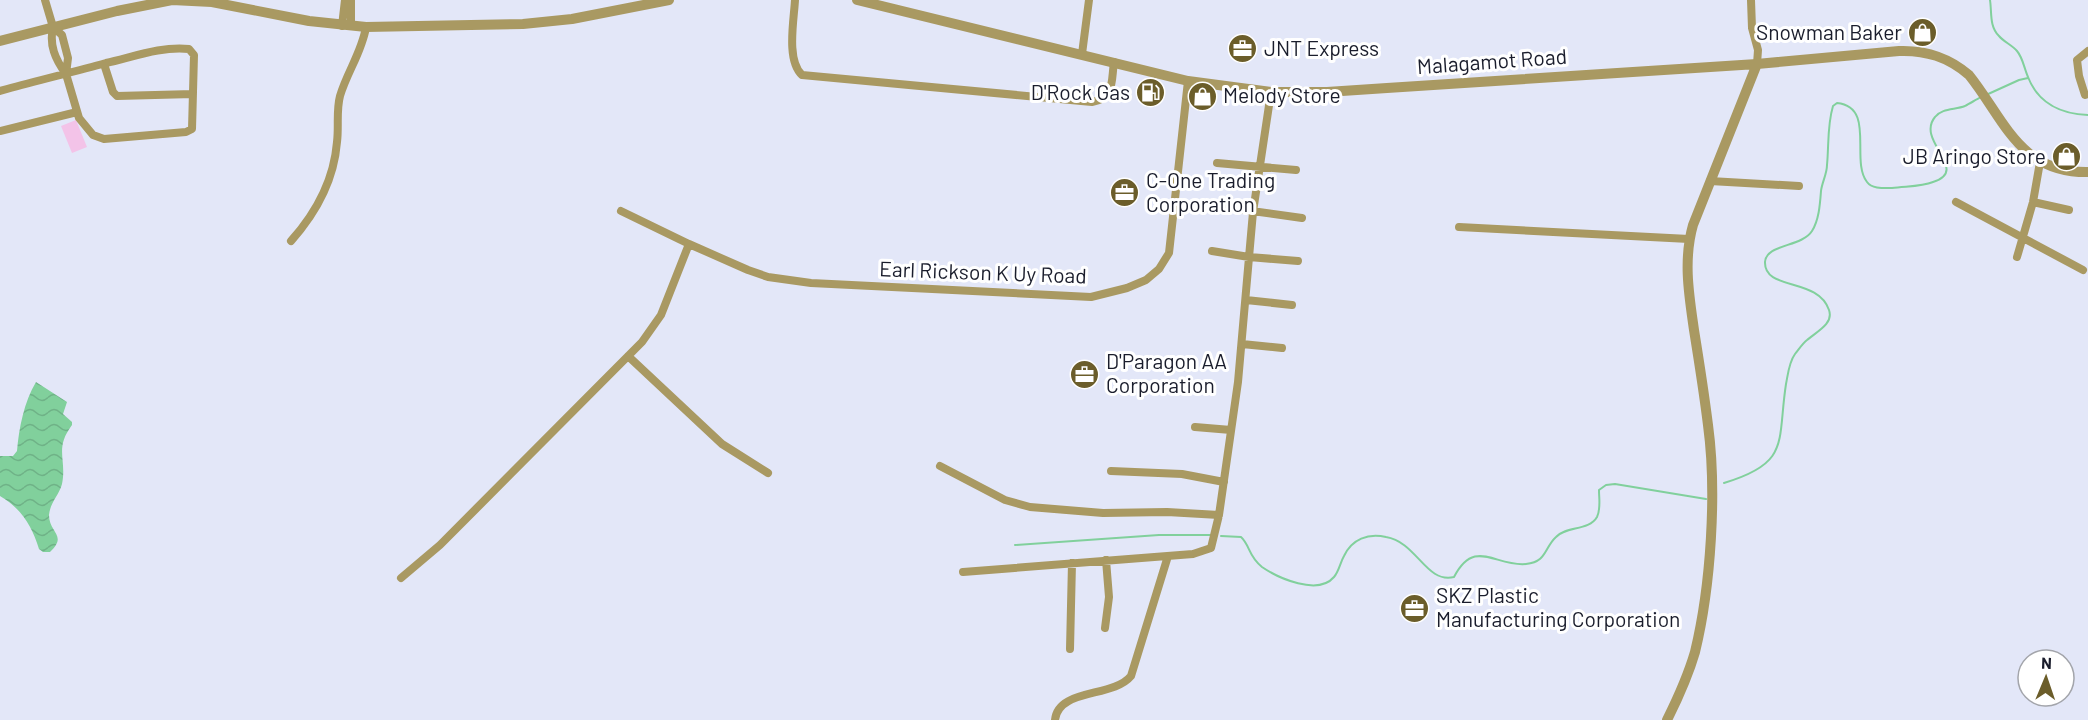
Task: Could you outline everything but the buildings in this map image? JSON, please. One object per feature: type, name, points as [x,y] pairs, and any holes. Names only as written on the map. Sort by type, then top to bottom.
[{"type":"street","points":[[0,91],[66,74],[104,64],[160,51],[179,49],[191,51],[194,55],[192,129],[186,132],[104,139],[98,138],[87,129],[77,112],[66,74],[68,58],[62,35],[54,27],[45,0]]},
{"type":"street","points":[[0,41],[138,6],[172,0],[250,5],[309,21],[366,27],[523,24],[572,19],[669,0]]},
{"type":"street","points":[[345,0],[346,26]]},
{"type":"street","points":[[346,26],[351,0]]},
{"type":"street","points":[[795,0],[793,54],[797,70],[802,75],[1092,102],[1102,100],[1108,95],[1114,62]]},
{"type":"street","name":"Malagamot Road","points":[[857,0],[1188,81],[1271,92],[1327,92],[1920,51],[1940,56],[1969,75],[2013,138],[2040,162],[2059,170],[2088,172]]},
{"type":"street","points":[[1082,54],[1089,0]]},
{"type":"street","points":[[1667,720],[1682,689],[1695,652],[1705,598],[1711,530],[1709,428],[1688,281],[1687,250],[1710,182],[1757,64],[1758,50],[1752,28],[1750,0]]},
{"type":"street","points":[[291,241],[314,212],[332,171],[337,143],[340,96],[361,48],[366,27]]},
{"type":"street","points":[[2085,95],[2077,60],[2088,51]]},
{"type":"street","points":[[104,64],[113,92],[117,96],[193,94]]},
{"type":"street","name":"Earl Rickson K Uy Road","points":[[621,211],[722,260],[768,277],[811,283],[1091,297],[1127,288],[1154,274],[1169,253],[1188,81]]},
{"type":"street","points":[[963,572],[1168,556],[1201,552],[1211,548],[1219,515],[1231,430],[1242,344],[1253,212],[1271,92]]},
{"type":"street","points":[[0,131],[77,112]]},
{"type":"street","points":[[2017,257],[2033,202],[2040,162]]},
{"type":"street","points":[[1217,163],[1296,170]]},
{"type":"street","points":[[1710,182],[1799,186]]},
{"type":"street","points":[[1956,202],[2083,270]]},
{"type":"street","points":[[2033,202],[2069,210]]},
{"type":"street","points":[[1223,207],[1302,218]]},
{"type":"street","points":[[1459,227],[1689,239]]},
{"type":"street","points":[[401,578],[440,544],[642,342],[661,315],[689,244]]},
{"type":"street","points":[[1212,251],[1298,261]]},
{"type":"street","points":[[1246,300],[1292,305]]},
{"type":"street","points":[[1242,344],[1282,348]]},
{"type":"street","points":[[628,356],[722,444],[768,473]]},
{"type":"street","points":[[1195,427],[1231,430]]},
{"type":"street","points":[[940,466],[1005,500],[1030,507],[1103,513],[1167,512],[1219,515]]},
{"type":"street","points":[[1111,471],[1182,474],[1224,482]]},
{"type":"street","points":[[1055,720],[1058,708],[1072,699],[1118,686],[1131,676],[1168,556]]},
{"type":"street","points":[[1106,560],[1109,597],[1106,628]]},
{"type":"street","points":[[1070,648],[1072,563]]},
{"type":"shaded area","points":[[76,120],[87,147],[72,153],[61,126]]},
{"type":"water","points":[[36,382],[67,402],[63,414],[72,422],[62,448],[62,484],[49,515],[58,538],[50,552],[43,552],[39,549],[25,518],[0,496],[0,456],[13,456],[17,451],[23,415]]},
{"type":"waterway","points":[[1990,0],[1996,32],[2019,54],[2032,86],[2038,94],[2060,109],[2088,115]]},
{"type":"waterway","points":[[1986,95],[2028,78]]},
{"type":"waterway","points":[[1724,483],[1746,475],[1761,467],[1771,458],[1780,436],[1791,361],[1804,343],[1827,324],[1829,319],[1829,310],[1823,300],[1804,288],[1773,277],[1767,271],[1765,262],[1771,252],[1801,240],[1814,227],[1827,168],[1829,128],[1833,106],[1837,103],[1849,107],[1856,114],[1859,124],[1862,172],[1867,182],[1875,187],[1892,188],[1923,185],[1943,177],[1947,170],[1945,162],[1932,136],[1931,126],[1935,117],[1941,112],[1965,106],[1981,97]]},
{"type":"waterway","points":[[1221,536],[1241,537],[1254,559],[1262,567],[1288,580],[1308,585],[1318,585],[1334,577],[1351,545],[1356,541],[1373,536],[1397,540],[1428,569],[1444,577],[1454,577],[1462,565],[1478,556],[1515,564],[1533,563],[1538,560],[1560,534],[1583,527],[1597,517],[1600,504],[1599,490],[1606,485],[1615,484],[1706,499]]},
{"type":"waterway","points":[[1015,545],[1159,535],[1211,535]]},
{"type":"place","name":"Snowman Baker","points":[[1923,33]]},
{"type":"place","name":"JNT Express","points":[[1243,49]]},
{"type":"place","name":"D'Rock Gas","points":[[1151,93]]},
{"type":"place","name":"Melody Store","points":[[1202,96]]},
{"type":"place","name":"JB Aringo Store","points":[[2067,157]]},
{"type":"place","name":"C-One Trading Corporation","points":[[1125,193]]},
{"type":"place","name":"D'Paragon AA Corporation","points":[[1085,374]]},
{"type":"place","name":"SKZ Plastic Manufacturing Corporation","points":[[1415,608]]}]
